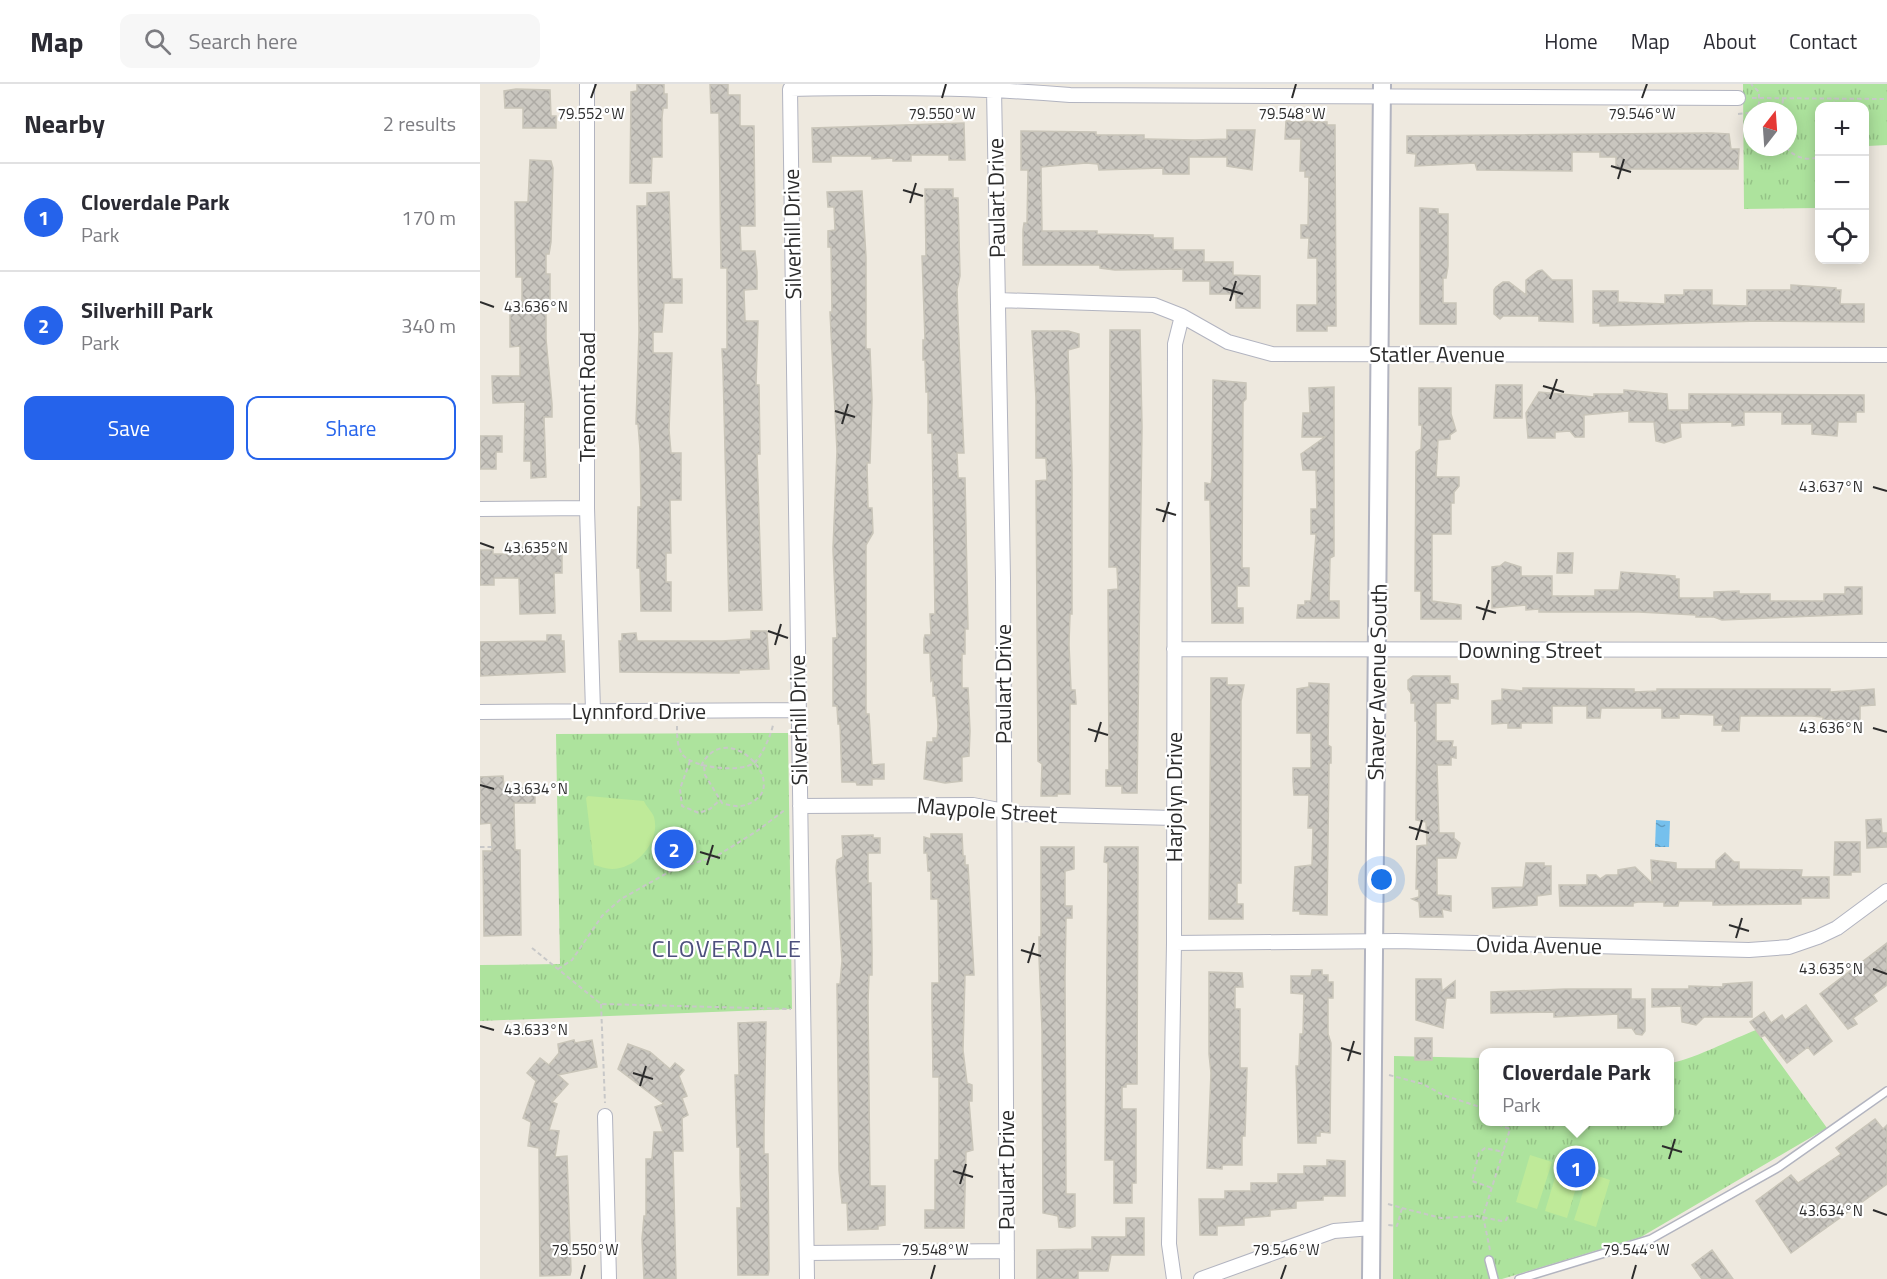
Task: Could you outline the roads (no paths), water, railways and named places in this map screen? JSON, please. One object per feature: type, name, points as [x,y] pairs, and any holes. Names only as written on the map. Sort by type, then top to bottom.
[{"type":"street","name":"Tremont Road","points":[[587,84],[587,508],[593,711]]},
{"type":"street","name":"Silverhill Drive","points":[[807,1279],[790,89],[905,86],[994,88]]},
{"type":"street","points":[[994,88],[1070,95],[1382,90],[1738,98]]},
{"type":"street","name":"Paulart Drive","points":[[994,88],[999,300],[1007,1279]]},
{"type":"street","name":"Shaver Avenue South","points":[[1371,1279],[1380,1226],[1373,941],[1378,650],[1378,354],[1382,90]]},
{"type":"street","name":"Statler Avenue","points":[[999,300],[1142,303],[1169,309],[1228,342],[1272,354],[1887,355]]},
{"type":"street","name":"Harjolyn Drive","points":[[1174,1279],[1169,1244],[1174,943],[1175,344],[1182,316]]},
{"type":"street","points":[[480,510],[587,508]]},
{"type":"street","name":"Downing Street","points":[[1174,649],[1887,650]]},
{"type":"street","name":"Lynnford Drive","points":[[480,712],[798,710]]},
{"type":"street","name":"Maypole Street","points":[[800,803],[973,805],[1020,814],[1174,818]]},
{"type":"street","name":"Ovida Avenue","points":[[1174,943],[1373,941],[1749,950],[1789,947],[1837,928],[1887,891]]},
{"type":"street","points":[[605,1116],[609,1279]]},
{"type":"street","points":[[1201,1279],[1334,1231],[1380,1226]]},
{"type":"street","points":[[807,1253],[1007,1251]]},
{"type":"lane","points":[[1520,1279],[1651,1239],[1779,1167],[1887,1091]]},
{"type":"lane","points":[[1489,1260],[1494,1279]]},
{"type":"water","points":[[1656,820],[1670,821],[1669,847],[1655,847]]},
{"type":"place","name":"Silverhill Park","points":[[674,849]]},
{"type":"place","name":"Cloverdale Park","points":[[1576,1168]]},
{"type":"district","name":"CLOVERDALE","points":[[727,948]]}]
